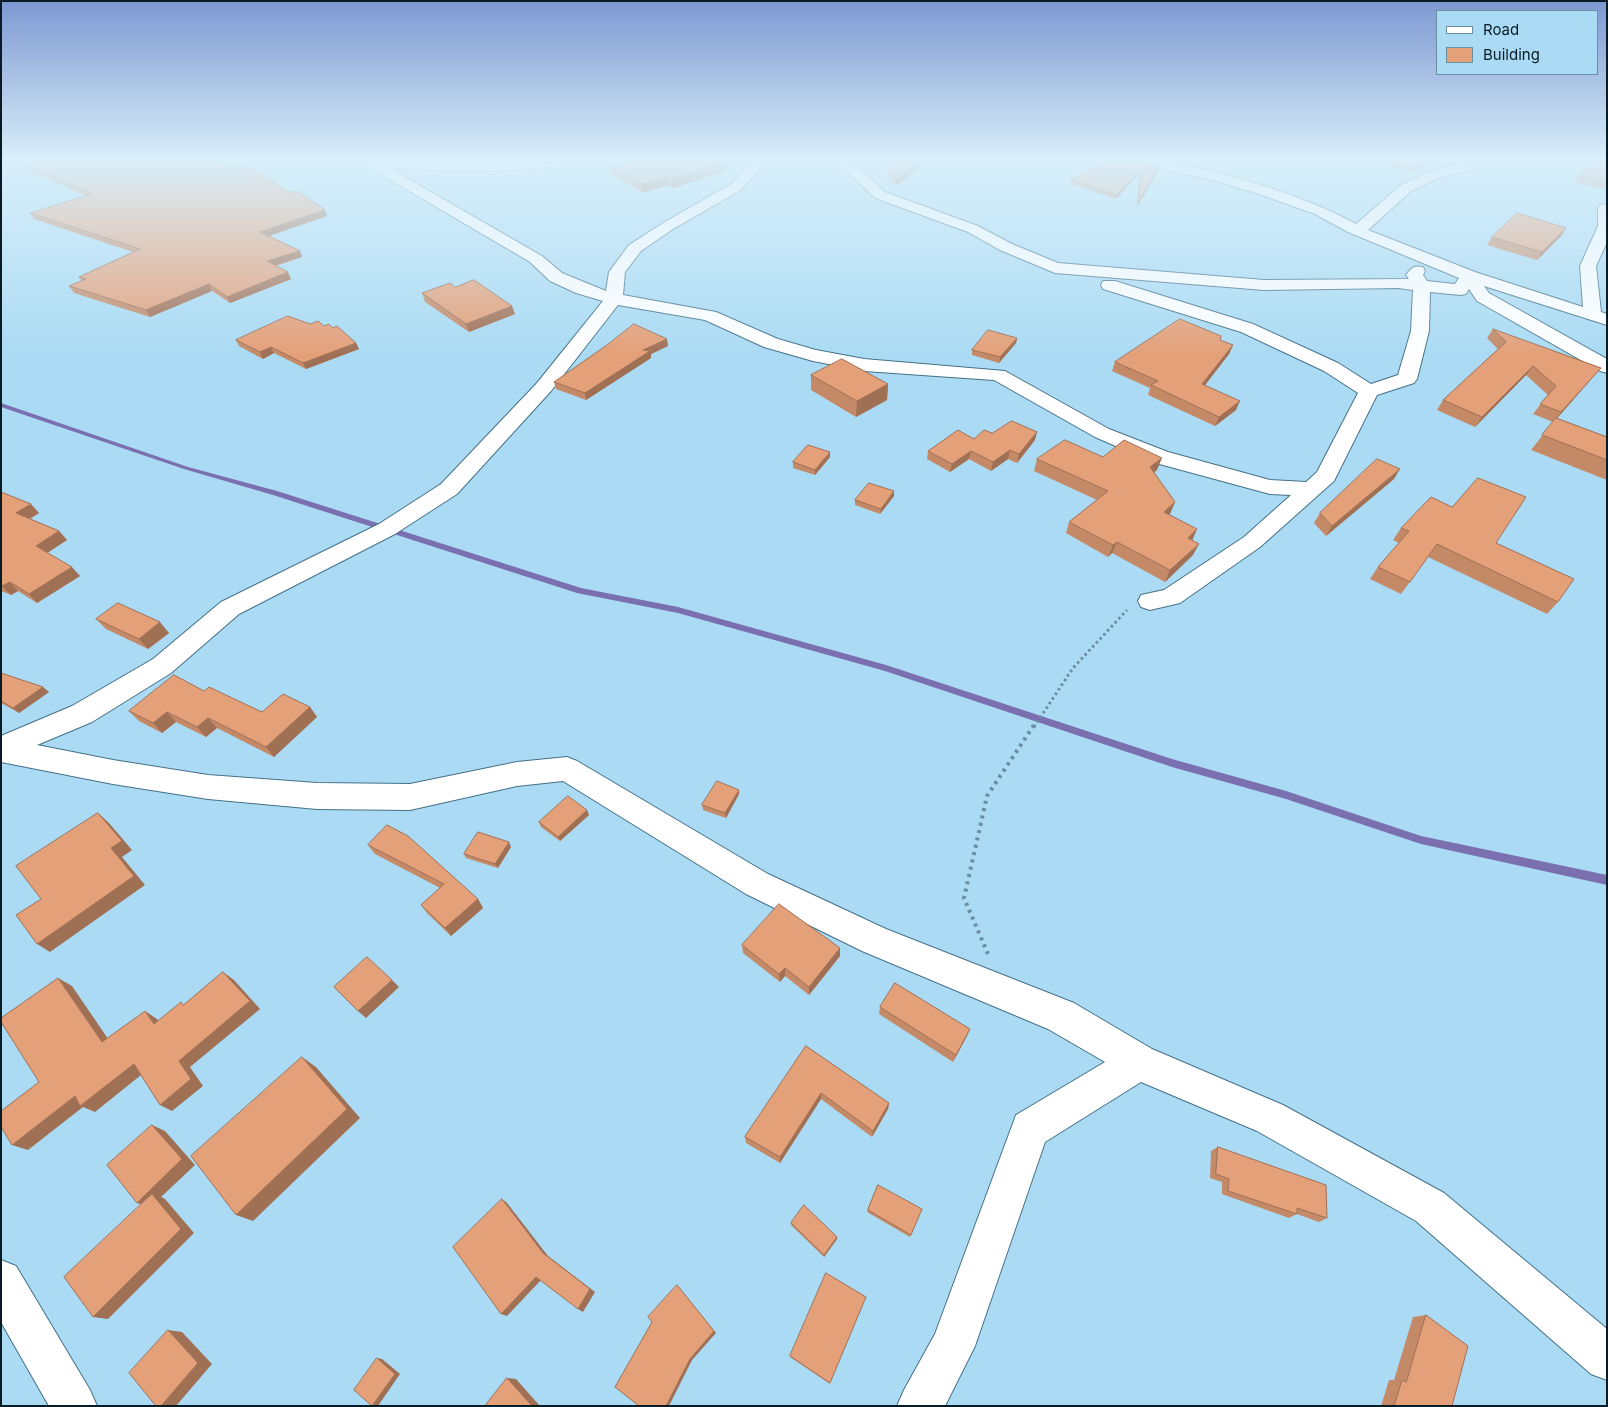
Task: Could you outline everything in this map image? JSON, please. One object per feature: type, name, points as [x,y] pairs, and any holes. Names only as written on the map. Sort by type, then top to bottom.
[{"type":"street","points":[[476,224],[536,259],[556,277],[582,289],[614,298],[710,316],[770,343],[814,355],[864,365],[998,375],[1102,432],[1160,457],[1270,487],[1311,489]]},
{"type":"street","points":[[1,749],[82,714],[162,666],[230,608],[387,529],[449,489],[544,387],[614,298],[617,272],[634,248],[672,224]]},
{"type":"street","points":[[958,224],[1055,268],[1247,328],[1331,367],[1369,391]]},
{"type":"street","points":[[1347,224],[1469,276],[1599,318],[1588,266],[1606,224]]},
{"type":"street","points":[[1360,230],[1367,224]]},
{"type":"street","points":[[1150,601],[1171,597],[1252,542],[1326,476],[1369,391],[1407,379],[1420,331],[1422,286],[1414,275],[1428,259]]},
{"type":"street","points":[[1055,268],[1264,285],[1398,283],[1460,290],[1469,276]]},
{"type":"street","points":[[1469,276],[1483,297],[1607,367]]},
{"type":"street","points":[[1,749],[113,772],[208,787],[317,796],[410,797],[517,774],[567,769],[757,884],[874,940],[1061,1016],[1139,1062],[1270,1118],[1430,1207],[1607,1358]]},
{"type":"street","points":[[920,1406],[953,1346],[1030,1129],[1139,1062]]},
{"type":"street","points":[[1,1281],[74,1406]]},
{"type":"path","points":[[1006,994],[964,898],[987,796],[1073,668],[1131,606],[1150,601]]},
{"type":"building","points":[[63,224],[285,224],[260,232],[300,251],[267,261],[288,272],[227,297],[209,284],[146,310],[69,286],[86,279],[79,277],[140,249]]},
{"type":"building","points":[[1506,224],[1552,224],[1566,228],[1542,252],[1492,237]]},
{"type":"building","points":[[474,280],[512,306],[466,324],[422,293],[450,283],[455,287]]},
{"type":"building","points":[[288,316],[310,324],[318,321],[324,326],[329,324],[333,328],[337,326],[356,343],[303,363],[271,347],[260,352],[236,340]]},
{"type":"building","points":[[1180,319],[1221,336],[1220,340],[1233,345],[1202,384],[1240,401],[1219,417],[1151,385],[1158,381],[1115,362]]},
{"type":"building","points":[[634,324],[667,339],[643,350],[650,351],[585,393],[554,382],[607,345]]},
{"type":"building","points":[[1493,329],[1601,368],[1561,412],[1540,404],[1556,386],[1533,366],[1482,417],[1443,400],[1506,342]]},
{"type":"building","points":[[988,330],[1017,338],[1000,357],[972,350]]},
{"type":"building","points":[[842,359],[888,384],[857,401],[811,375]]},
{"type":"building","points":[[1556,418],[1607,437],[1607,460],[1542,435]]},
{"type":"building","points":[[1012,421],[1037,432],[1019,454],[1010,450],[993,462],[971,451],[952,464],[928,451],[958,430],[974,439],[984,430],[992,433]]},
{"type":"building","points":[[1065,440],[1103,457],[1124,440],[1162,458],[1150,467],[1175,502],[1164,512],[1197,529],[1188,538],[1199,544],[1170,570],[1117,542],[1113,545],[1069,522],[1108,491],[1037,459]]},
{"type":"building","points":[[808,445],[830,452],[815,470],[793,462]]},
{"type":"building","points":[[1377,459],[1400,469],[1332,526],[1320,513]]},
{"type":"building","points":[[1478,478],[1526,497],[1496,543],[1574,579],[1558,602],[1437,544],[1410,582],[1378,567],[1409,531],[1401,528],[1431,497],[1452,507]]},
{"type":"building","points":[[869,483],[894,491],[881,509],[855,500]]},
{"type":"building","points":[[1,492],[31,504],[16,513],[59,531],[36,546],[72,567],[29,594],[10,582],[1,586]]},
{"type":"building","points":[[118,603],[160,622],[139,639],[96,619]]},
{"type":"building","points":[[1,673],[43,687],[13,708],[1,701]]},
{"type":"building","points":[[174,675],[204,691],[209,687],[262,712],[283,694],[310,707],[266,747],[208,718],[197,727],[167,712],[153,723],[129,711]]},
{"type":"building","points":[[717,781],[739,790],[725,813],[702,805]]},
{"type":"building","points":[[568,796],[587,810],[558,837],[539,822]]},
{"type":"building","points":[[98,813],[122,841],[111,848],[134,876],[37,944],[16,915],[41,899],[16,866]]},
{"type":"building","points":[[387,825],[408,836],[478,899],[445,928],[421,905],[444,884],[368,845]]},
{"type":"building","points":[[478,832],[509,842],[495,864],[464,854]]},
{"type":"building","points":[[779,904],[840,948],[809,987],[785,968],[779,974],[742,945]]},
{"type":"building","points":[[367,957],[392,980],[358,1011],[334,987]]},
{"type":"building","points":[[223,972],[250,1001],[179,1061],[191,1079],[160,1105],[134,1064],[80,1106],[75,1096],[12,1145],[1,1127],[1,1111],[39,1082],[1,1022],[1,1018],[58,978],[102,1042],[145,1011],[154,1024],[181,1002],[183,1005]]},
{"type":"building","points":[[895,983],[970,1029],[956,1055],[880,1007]]},
{"type":"building","points":[[806,1046],[889,1103],[873,1131],[821,1093],[780,1157],[745,1137]]},
{"type":"building","points":[[302,1057],[347,1109],[236,1215],[191,1156]]},
{"type":"building","points":[[152,1125],[182,1159],[137,1203],[107,1165]]},
{"type":"building","points":[[1218,1147],[1326,1185],[1327,1218],[1297,1208],[1297,1214],[1228,1191],[1229,1179],[1216,1174]]},
{"type":"building","points":[[878,1185],[922,1209],[911,1235],[868,1210]]},
{"type":"building","points":[[152,1194],[181,1229],[93,1317],[64,1277]]},
{"type":"building","points":[[502,1199],[543,1253],[590,1289],[578,1309],[536,1277],[501,1314],[453,1247]]},
{"type":"building","points":[[804,1205],[837,1237],[824,1255],[791,1223]]},
{"type":"building","points":[[826,1273],[866,1297],[830,1383],[790,1356]]},
{"type":"building","points":[[677,1285],[714,1331],[690,1359],[666,1406],[639,1406],[615,1387],[652,1322],[648,1317]]},
{"type":"building","points":[[1426,1315],[1468,1346],[1452,1406],[1394,1406],[1402,1380],[1406,1382]]},
{"type":"building","points":[[168,1330],[198,1363],[161,1406],[156,1406],[129,1373]]},
{"type":"building","points":[[377,1358],[395,1374],[372,1406],[354,1390]]},
{"type":"building","points":[[507,1378],[532,1406],[485,1406]]},
{"type":"waterway","points":[[1,405],[186,468],[275,493],[580,591],[678,610],[886,668],[1172,763],[1286,795],[1421,840],[1607,880]]}]
